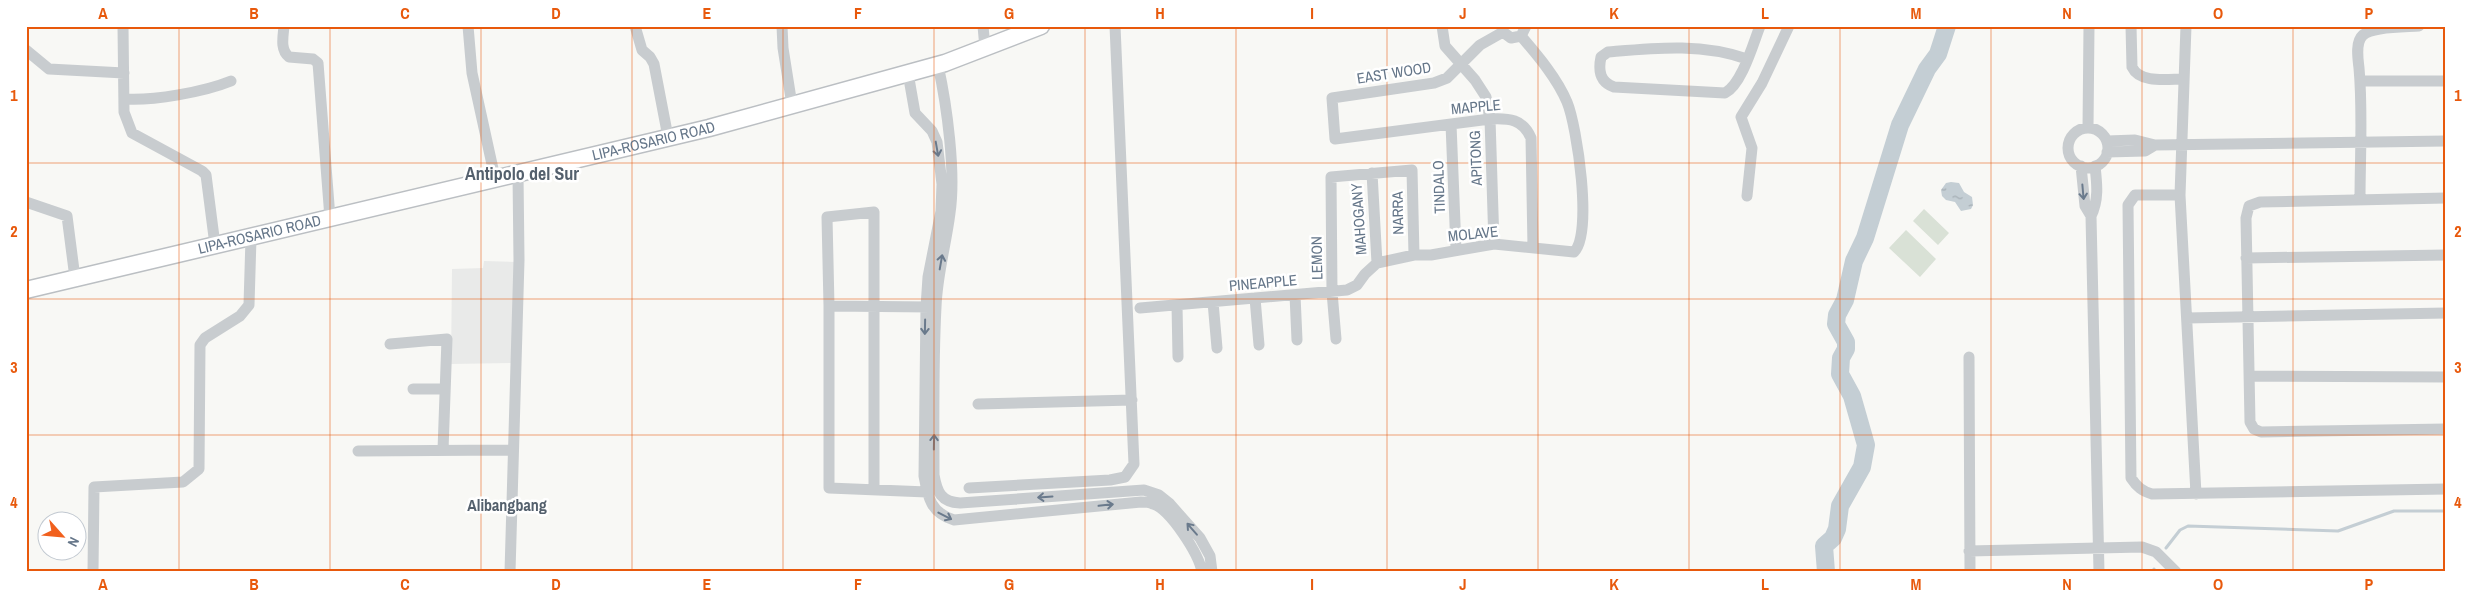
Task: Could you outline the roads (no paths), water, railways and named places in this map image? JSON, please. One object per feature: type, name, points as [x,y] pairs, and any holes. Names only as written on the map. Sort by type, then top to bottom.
[{"type":"main road","name":"LIPA-ROSARIO ROAD","points":[[26,290],[518,174],[792,105],[938,65],[1041,26]]},
{"type":"street","points":[[123,26],[124,99],[127,124],[132,133],[202,171],[206,176],[215,244]]},
{"type":"street","points":[[284,26],[283,51],[285,55],[288,57],[313,59],[318,63],[330,218]]},
{"type":"street","points":[[468,26],[472,73],[495,178]]},
{"type":"street","points":[[635,26],[642,50],[650,57],[654,64],[668,137]]},
{"type":"street","points":[[782,26],[783,48],[792,105]]},
{"type":"street","points":[[983,26],[984,48]]},
{"type":"street","points":[[969,488],[1110,480],[1125,477],[1134,464],[1115,26]]},
{"type":"street","name":"APITONG","points":[[1442,26],[1446,46],[1486,97],[1490,119],[1494,244]]},
{"type":"street","points":[[1747,59],[1725,51],[1674,48],[1606,53],[1602,55],[1600,63],[1601,76],[1604,82],[1614,87],[1720,94],[1731,90],[1747,59],[1760,26]]},
{"type":"street","points":[[1747,196],[1752,148],[1741,116],[1762,83],[1789,26]]},
{"type":"street","points":[[2088,128],[2089,26]]},
{"type":"street","points":[[2132,26],[2132,67],[2135,73],[2142,78],[2184,79]]},
{"type":"street","points":[[2186,26],[2180,195],[2196,494]]},
{"type":"street","points":[[2360,200],[2360,81],[2358,51],[2362,35],[2380,29],[2420,26]]},
{"type":"street","points":[[1502,29],[1511,38],[1523,31]]},
{"type":"street","name":"EAST WOOD","points":[[1335,139],[1332,98],[1434,83],[1447,78],[1480,45],[1502,29]]},
{"type":"street","name":"MOLAVE","points":[[1377,263],[1414,255],[1431,255],[1456,249],[1494,244],[1574,252],[1578,248],[1583,233],[1581,178],[1576,133],[1567,102],[1523,31]]},
{"type":"street","points":[[26,50],[49,69],[124,73]]},
{"type":"street","points":[[938,65],[945,98],[952,183],[950,212],[931,307],[924,476],[927,492],[934,510],[944,517],[954,520],[1141,502],[1154,504],[1192,544],[1200,559],[1202,572]]},
{"type":"street","points":[[908,74],[915,113],[932,131],[937,142],[942,184],[940,211],[928,277],[931,307],[934,475],[937,492],[948,502],[960,503],[1144,490],[1159,495],[1169,503],[1200,538],[1210,556],[1212,572]]},
{"type":"street","points":[[2360,81],[2446,80]]},
{"type":"street","points":[[124,99],[144,101],[219,86],[232,81]]},
{"type":"street","name":"MAPPLE","points":[[1335,139],[1490,119],[1505,118],[1519,121],[1527,128],[1531,138],[1533,248]]},
{"type":"street","name":"TINDALO","points":[[1451,124],[1456,249]]},
{"type":"street","points":[[932,131],[947,126]]},
{"type":"street","points":[[2088,128],[2100,132],[2107,147],[2101,163],[2095,166],[2081,166],[2071,158],[2068,146],[2077,131],[2088,128]]},
{"type":"street","points":[[2107,147],[2144,151],[2155,145],[2182,144],[2446,141]]},
{"type":"street","points":[[2081,166],[2085,206],[2091,216]]},
{"type":"street","points":[[2095,166],[2097,195],[2091,216],[2099,572]]},
{"type":"street","name":"NARRA","points":[[1372,173],[1412,170],[1414,255]]},
{"type":"street","name":"LEMON","points":[[1336,339],[1332,292],[1331,177],[1372,173]]},
{"type":"street","name":"MAHOGANY","points":[[1372,173],[1377,263]]},
{"type":"street","points":[[510,572],[519,260],[518,174]]},
{"type":"street","points":[[2180,195],[2135,195],[2128,205],[2132,478],[2142,491],[2152,494],[2196,494],[2446,489]]},
{"type":"street","points":[[2446,198],[2253,203],[2249,206],[2246,218],[2246,316],[2250,376],[2250,422],[2254,429],[2262,432],[2446,429]]},
{"type":"street","points":[[26,202],[67,216],[75,278]]},
{"type":"street","points":[[874,490],[874,212],[827,217],[829,488],[874,490],[927,492]]},
{"type":"street","points":[[93,572],[94,487],[183,482],[199,469],[200,345],[205,338],[240,316],[249,305],[251,238]]},
{"type":"street","points":[[2246,258],[2446,255]]},
{"type":"street","name":"PINEAPPLE","points":[[1140,308],[1347,290],[1357,285],[1377,263]]},
{"type":"street","points":[[1296,295],[1297,340]]},
{"type":"street","points":[[1255,298],[1259,345]]},
{"type":"street","points":[[1213,302],[1217,348]]},
{"type":"street","points":[[1177,305],[1178,357]]},
{"type":"street","points":[[829,306],[931,307]]},
{"type":"street","points":[[2187,318],[2446,313]]},
{"type":"street","points":[[390,344],[446,339],[443,450]]},
{"type":"street","points":[[1969,357],[1970,572]]},
{"type":"street","points":[[2250,376],[2446,377]]},
{"type":"street","points":[[413,389],[445,389]]},
{"type":"street","points":[[978,404],[1132,400]]},
{"type":"street","points":[[358,451],[514,450]]},
{"type":"street","points":[[1969,551],[2099,547],[2142,548],[2156,552],[2176,572]]},
{"type":"water","points":[[1946,183],[1959,183],[1964,192],[1972,197],[1973,205],[1971,209],[1961,211],[1955,202],[1946,200],[1942,196],[1941,190]]},
{"type":"waterway","points":[[1826,572],[1824,546],[1833,538],[1837,529],[1840,506],[1862,467],[1866,445],[1852,396],[1840,374],[1841,358],[1846,349],[1846,342],[1836,324],[1837,315],[1845,300],[1854,261],[1865,238],[1900,125],[1927,69],[1938,54],[1947,26]]},
{"type":"waterway","points":[[2166,548],[2180,530],[2188,526],[2338,531],[2394,511],[2446,511]]},
{"type":"district","name":"Antipolo del Sur","points":[[522,174]]},
{"type":"district","name":"Alibangbang","points":[[507,505]]}]
